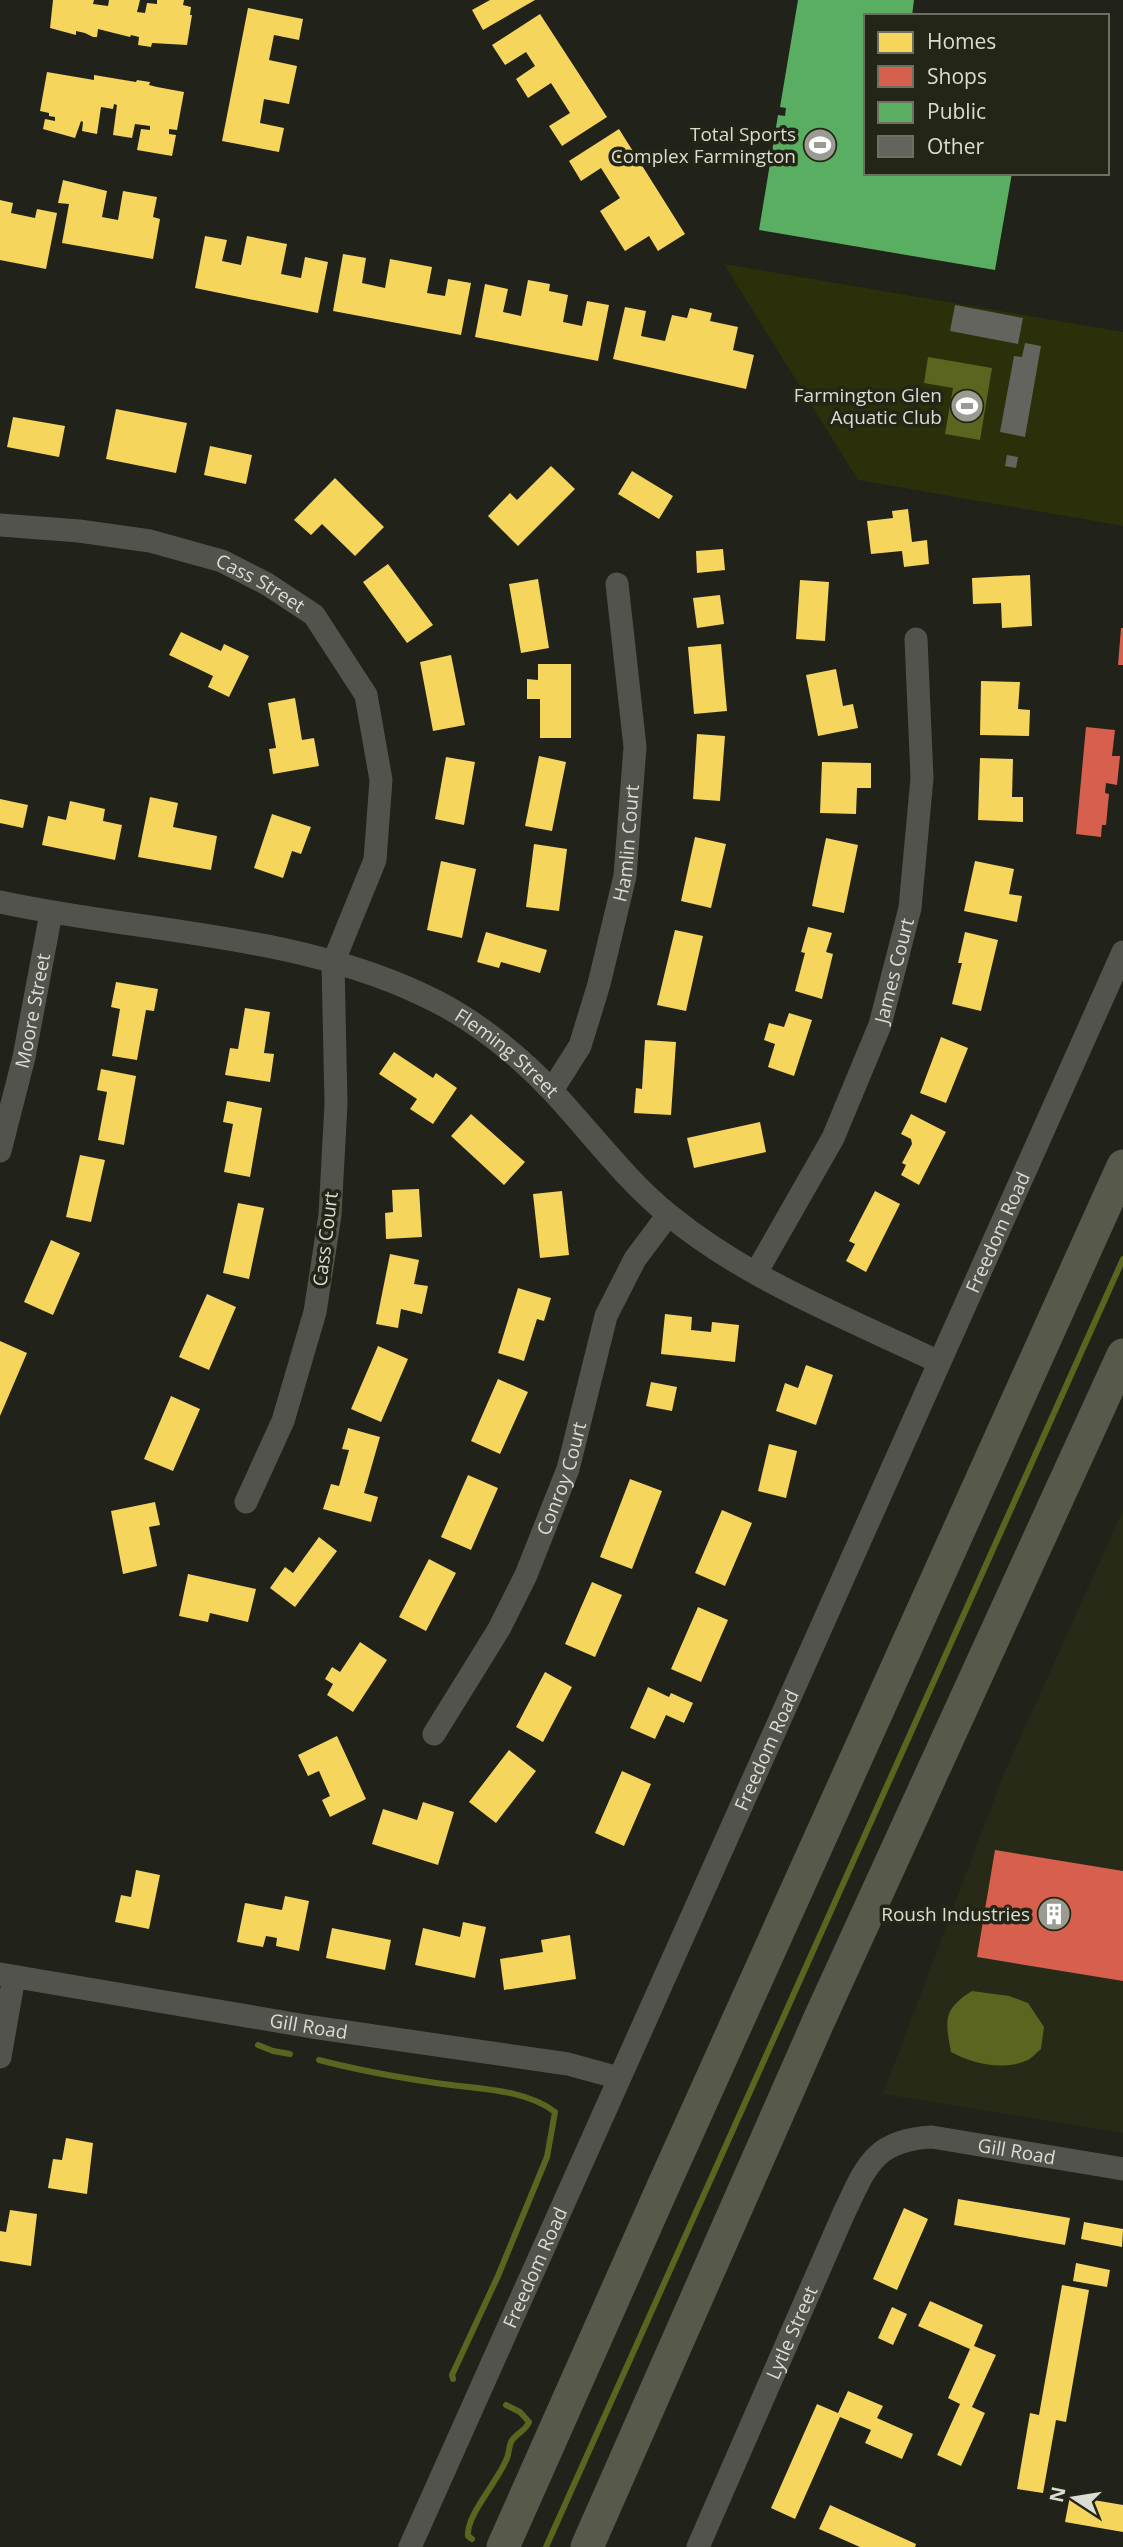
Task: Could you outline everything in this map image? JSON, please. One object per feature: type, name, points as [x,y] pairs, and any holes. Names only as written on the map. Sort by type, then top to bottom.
[{"type":"highway","points":[[503,2547],[1123,1166]]},
{"type":"highway","points":[[587,2547],[820,2020],[1123,1355]]},
{"type":"street","name":"Cass Street","points":[[0,525],[79,531],[150,541],[222,561],[267,584],[314,615],[366,695],[381,780],[375,860],[333,963]]},
{"type":"street","name":"Hamlin Court","points":[[552,1090],[580,1046],[599,984],[625,876],[635,747],[617,584]]},
{"type":"street","name":"James Court","points":[[756,1273],[838,1126],[880,1025],[910,908],[922,778],[915,639]]},
{"type":"street","name":"Fleming Street","points":[[0,902],[51,913],[254,944],[333,963],[421,994],[466,1019],[509,1052],[552,1090],[634,1183],[668,1215],[712,1247],[756,1273],[939,1362]]},
{"type":"street","name":"Moore Street","points":[[0,1151],[24,1057],[51,913]]},
{"type":"street","name":"Freedom Road","points":[[410,2547],[1123,952]]},
{"type":"street","name":"Cass Court","points":[[246,1502],[283,1421],[315,1312],[330,1215],[335,1118],[333,963]]},
{"type":"street","name":"Conroy Court","points":[[434,1734],[499,1629],[526,1575],[568,1469],[606,1316],[635,1259],[668,1215]]},
{"type":"street","name":"Gill Road","points":[[7,1976],[312,2027],[568,2064],[619,2078]]},
{"type":"street","points":[[0,2057],[7,1976]]},
{"type":"street","name":"Gill Road","points":[[909,2138],[956,2140],[1123,2169]]},
{"type":"street","name":"Lytle Street","points":[[698,2547],[860,2178],[878,2154],[909,2138]]},
{"type":"shaded area","name":"Farmington Glen Aquatic Club","points":[[724,264],[1123,332],[1123,526],[858,480]]},
{"type":"shaded area","points":[[928,357],[992,368],[980,440],[945,434],[953,388],[924,383]]},
{"type":"shaded area","points":[[1123,1510],[1123,2133],[883,2094],[1002,1778]]},
{"type":"shaded area","points":[[972,1991],[1009,1996],[1028,2003],[1044,2027],[1041,2049],[1028,2060],[1009,2065],[979,2063],[951,2052],[948,2016],[956,2004]]},
{"type":"building: Homes","points":[[53,0],[94,0],[93,4],[108,6],[109,0],[140,0],[137,12],[145,13],[147,3],[157,4],[157,0],[184,0],[183,5],[191,7],[192,15],[187,45],[152,43],[151,47],[138,45],[139,37],[131,35],[130,37],[98,29],[97,37],[93,37],[76,31],[76,35],[50,28]]},
{"type":"building: Homes","points":[[490,0],[535,0],[483,30],[472,10]]},
{"type":"building: Homes","points":[[248,8],[303,19],[299,40],[274,35],[269,60],[297,66],[289,104],[264,99],[260,123],[284,128],[279,152],[222,141]]},
{"type":"building: Homes","points":[[540,14],[607,117],[562,146],[549,126],[570,113],[551,83],[528,98],[516,79],[535,66],[526,52],[505,65],[492,45]]},
{"type":"building: Homes","points":[[47,72],[94,80],[94,75],[136,82],[137,80],[184,92],[177,130],[169,129],[169,134],[176,135],[172,156],[137,150],[141,129],[150,130],[150,126],[135,124],[132,138],[113,135],[117,105],[114,104],[113,109],[101,107],[97,134],[82,131],[81,121],[75,138],[43,129],[45,119],[55,121],[55,117],[49,116],[49,113],[40,111]]},
{"type":"building: Homes","points":[[619,129],[685,234],[658,251],[649,236],[625,251],[600,211],[620,198],[601,168],[581,181],[569,161]]},
{"type":"building: Homes","points":[[63,180],[107,191],[102,217],[118,220],[123,191],[157,197],[153,217],[160,219],[153,259],[62,243],[69,204],[58,203]]},
{"type":"building: Homes","points":[[0,200],[13,203],[11,213],[35,218],[37,209],[57,213],[46,269],[0,260]]},
{"type":"building: Homes","points":[[205,236],[227,240],[222,261],[241,265],[247,236],[287,244],[281,274],[301,278],[305,257],[328,262],[318,313],[195,288]]},
{"type":"building: Homes","points":[[343,254],[366,258],[362,283],[385,288],[390,259],[432,267],[427,293],[445,296],[448,279],[471,283],[461,335],[333,311]]},
{"type":"building: Homes","points":[[528,280],[550,284],[549,291],[568,295],[563,322],[582,326],[587,301],[609,305],[598,361],[475,337],[485,284],[508,289],[503,312],[521,316]]},
{"type":"building: Homes","points":[[625,307],[646,311],[641,336],[665,341],[672,315],[687,318],[690,308],[712,313],[710,321],[738,327],[733,350],[754,355],[746,389],[613,359]]},
{"type":"building: Homes","points":[[116,409],[187,423],[176,473],[106,459]]},
{"type":"building: Homes","points":[[13,417],[65,426],[59,457],[7,447]]},
{"type":"building: Homes","points":[[210,446],[252,455],[246,484],[204,475]]},
{"type":"building: Homes","points":[[551,466],[575,489],[518,546],[488,516],[510,493],[517,500]]},
{"type":"building: Homes","points":[[632,471],[673,496],[659,519],[618,494]]},
{"type":"building: Homes","points":[[335,478],[384,527],[355,556],[322,524],[311,535],[294,520]]},
{"type":"building: Homes","points":[[908,509],[912,542],[927,540],[929,564],[904,567],[902,551],[871,554],[867,521],[893,518],[892,511]]},
{"type":"building: Homes","points":[[723,549],[725,570],[697,573],[696,551]]},
{"type":"building: Homes","points":[[388,564],[433,625],[407,643],[363,582]]},
{"type":"building: Homes","points":[[1030,575],[1032,626],[1002,628],[1001,603],[973,604],[972,578]]},
{"type":"building: Homes","points":[[538,579],[549,648],[521,653],[509,584]]},
{"type":"building: Homes","points":[[800,580],[829,582],[825,641],[796,639]]},
{"type":"building: Homes","points":[[720,595],[724,624],[697,628],[693,598]]},
{"type":"building: Homes","points":[[181,632],[221,651],[224,644],[249,656],[229,697],[208,687],[213,676],[169,655]]},
{"type":"building: Homes","points":[[721,644],[727,711],[694,714],[688,647]]},
{"type":"building: Homes","points":[[451,655],[465,725],[433,731],[420,662]]},
{"type":"building: Homes","points":[[538,664],[571,664],[571,738],[540,738],[540,699],[527,699],[527,679],[538,680]]},
{"type":"building: Homes","points":[[836,669],[843,706],[853,704],[858,728],[818,736],[806,675]]},
{"type":"building: Homes","points":[[981,681],[1020,682],[1018,709],[1030,710],[1029,736],[980,735]]},
{"type":"building: Homes","points":[[295,698],[302,740],[314,738],[319,766],[273,774],[269,749],[276,748],[268,703]]},
{"type":"building: Homes","points":[[697,734],[725,736],[720,801],[693,799]]},
{"type":"building: Homes","points":[[539,756],[566,762],[552,831],[525,826]]},
{"type":"building: Homes","points":[[446,757],[475,762],[464,825],[435,819]]},
{"type":"building: Homes","points":[[980,758],[1013,759],[1012,797],[1023,797],[1023,822],[978,820]]},
{"type":"building: Homes","points":[[822,762],[871,763],[871,788],[857,788],[856,814],[820,813]]},
{"type":"building: Homes","points":[[150,797],[178,803],[173,827],[217,836],[211,870],[138,857]]},
{"type":"building: Homes","points":[[0,799],[28,805],[23,828],[0,823]]},
{"type":"building: Homes","points":[[70,801],[105,809],[103,821],[122,825],[115,860],[42,845],[48,816],[66,820]]},
{"type":"building: Homes","points":[[272,814],[311,827],[301,854],[292,851],[283,878],[254,868]]},
{"type":"building: Homes","points":[[695,837],[726,844],[711,908],[681,901]]},
{"type":"building: Homes","points":[[826,838],[858,845],[844,913],[812,906]]},
{"type":"building: Homes","points":[[534,844],[567,849],[559,911],[526,907]]},
{"type":"building: Homes","points":[[441,861],[476,869],[462,938],[427,930]]},
{"type":"building: Homes","points":[[975,861],[1014,869],[1009,894],[1022,896],[1017,922],[964,911]]},
{"type":"building: Homes","points":[[808,927],[832,933],[826,952],[833,954],[822,999],[795,991],[805,953],[801,952]]},
{"type":"building: Homes","points":[[675,930],[703,936],[686,1011],[657,1005]]},
{"type":"building: Homes","points":[[486,932],[547,950],[540,973],[501,962],[499,968],[477,962]]},
{"type":"building: Homes","points":[[965,932],[998,940],[981,1011],[952,1004],[962,963],[958,963]]},
{"type":"building: Homes","points":[[116,982],[158,989],[154,1011],[146,1010],[137,1060],[112,1056],[120,1009],[111,1007]]},
{"type":"building: Homes","points":[[245,1008],[270,1012],[264,1053],[274,1054],[270,1082],[225,1075],[230,1048],[238,1049]]},
{"type":"building: Homes","points":[[789,1013],[812,1020],[794,1076],[768,1067],[775,1044],[764,1040],[769,1023],[784,1027]]},
{"type":"building: Homes","points":[[941,1037],[968,1048],[946,1103],[920,1093]]},
{"type":"building: Homes","points":[[645,1040],[676,1042],[671,1115],[634,1113],[636,1088],[642,1089]]},
{"type":"building: Homes","points":[[394,1052],[433,1078],[436,1073],[457,1088],[433,1124],[410,1109],[417,1099],[379,1074]]},
{"type":"building: Homes","points":[[101,1069],[136,1076],[124,1145],[98,1140],[107,1092],[97,1090]]},
{"type":"building: Homes","points":[[227,1101],[262,1108],[250,1177],[224,1172],[233,1124],[223,1122]]},
{"type":"building: Homes","points":[[471,1114],[525,1162],[504,1185],[451,1136]]},
{"type":"building: Homes","points":[[911,1114],[946,1132],[919,1185],[901,1175],[906,1165],[902,1163],[912,1144],[911,1139],[901,1134]]},
{"type":"building: Homes","points":[[760,1122],[766,1152],[694,1168],[687,1138]]},
{"type":"building: Homes","points":[[80,1155],[105,1160],[91,1222],[66,1217]]},
{"type":"building: Homes","points":[[419,1189],[422,1237],[386,1239],[385,1213],[393,1212],[392,1190]]},
{"type":"building: Homes","points":[[562,1191],[569,1255],[540,1258],[533,1194]]},
{"type":"building: Homes","points":[[875,1191],[900,1204],[866,1272],[846,1261],[855,1244],[849,1241]]},
{"type":"building: Homes","points":[[238,1203],[264,1208],[249,1279],[223,1273]]},
{"type":"building: Homes","points":[[51,1240],[80,1253],[53,1315],[24,1302]]},
{"type":"building: Homes","points":[[390,1254],[419,1260],[414,1284],[428,1286],[422,1314],[401,1309],[398,1328],[376,1324]]},
{"type":"building: Homes","points":[[518,1288],[551,1298],[544,1321],[537,1319],[524,1361],[498,1353]]},
{"type":"building: Homes","points":[[207,1294],[236,1307],[209,1370],[179,1357]]},
{"type":"building: Homes","points":[[665,1314],[692,1317],[691,1330],[711,1332],[712,1322],[739,1325],[735,1362],[661,1354]]},
{"type":"building: Homes","points":[[0,1341],[27,1353],[0,1416]]},
{"type":"building: Homes","points":[[378,1346],[408,1359],[381,1422],[351,1409]]},
{"type":"building: Homes","points":[[806,1365],[833,1375],[816,1425],[776,1411],[785,1383],[798,1388]]},
{"type":"building: Homes","points":[[498,1379],[528,1392],[500,1454],[471,1441]]},
{"type":"building: Homes","points":[[651,1382],[677,1387],[672,1411],[646,1406]]},
{"type":"building: Homes","points":[[171,1396],[200,1409],[173,1471],[144,1459]]},
{"type":"building: Homes","points":[[348,1428],[380,1437],[364,1493],[378,1497],[371,1522],[323,1509],[331,1484],[339,1486],[349,1450],[342,1449]]},
{"type":"building: Homes","points":[[769,1444],[797,1451],[786,1498],[758,1491]]},
{"type":"building: Homes","points":[[468,1475],[498,1488],[471,1550],[441,1537]]},
{"type":"building: Homes","points":[[630,1479],[662,1491],[632,1569],[600,1557]]},
{"type":"building: Homes","points":[[155,1502],[160,1525],[149,1527],[157,1566],[123,1574],[111,1511]]},
{"type":"building: Homes","points":[[722,1510],[752,1523],[725,1586],[695,1573]]},
{"type":"building: Homes","points":[[319,1537],[337,1551],[295,1607],[270,1588],[285,1567],[293,1573]]},
{"type":"building: Homes","points":[[429,1559],[456,1573],[426,1631],[399,1617]]},
{"type":"building: Homes","points":[[188,1574],[256,1589],[248,1622],[210,1613],[208,1622],[179,1616]]},
{"type":"building: Homes","points":[[592,1582],[622,1595],[595,1657],[565,1644]]},
{"type":"building: Homes","points":[[698,1607],[728,1620],[701,1682],[671,1669]]},
{"type":"building: Homes","points":[[360,1642],[387,1660],[353,1712],[327,1695],[333,1684],[325,1679],[332,1667],[340,1672]]},
{"type":"building: Homes","points":[[545,1672],[572,1687],[543,1742],[516,1727]]},
{"type":"building: Homes","points":[[648,1687],[669,1697],[671,1693],[693,1703],[684,1723],[666,1715],[655,1739],[630,1728]]},
{"type":"building: Homes","points":[[337,1736],[366,1799],[330,1817],[322,1800],[330,1796],[319,1771],[308,1776],[298,1755]]},
{"type":"building: Homes","points":[[509,1750],[536,1771],[496,1823],[469,1802]]},
{"type":"building: Homes","points":[[622,1771],[651,1784],[624,1846],[595,1833]]},
{"type":"building: Homes","points":[[423,1802],[454,1812],[438,1865],[372,1844],[383,1809],[417,1820]]},
{"type":"building: Homes","points":[[136,1870],[160,1875],[149,1929],[115,1922],[121,1895],[131,1897]]},
{"type":"building: Homes","points":[[285,1896],[309,1901],[299,1951],[276,1946],[277,1938],[266,1936],[263,1947],[237,1942],[245,1903],[282,1910]]},
{"type":"building: Homes","points":[[463,1922],[486,1927],[475,1978],[415,1965],[423,1928],[460,1937]]},
{"type":"building: Homes","points":[[332,1928],[391,1940],[385,1970],[326,1958]]},
{"type":"building: Homes","points":[[570,1935],[576,1979],[504,1990],[500,1959],[543,1952],[541,1940]]},
{"type":"building: Homes","points":[[66,2138],[93,2143],[87,2194],[48,2188],[53,2159],[62,2160]]},
{"type":"building: Homes","points":[[958,2199],[1070,2218],[1065,2245],[954,2225]]},
{"type":"building: Homes","points":[[904,2208],[928,2219],[897,2290],[873,2279]]},
{"type":"building: Homes","points":[[10,2210],[37,2214],[31,2266],[0,2261],[0,2231],[6,2232]]},
{"type":"building: Homes","points":[[1084,2222],[1123,2229],[1122,2247],[1081,2239]]},
{"type":"building: Homes","points":[[1076,2263],[1110,2270],[1107,2287],[1073,2281]]},
{"type":"building: Homes","points":[[1062,2285],[1089,2290],[1066,2422],[1056,2420],[1043,2493],[1017,2489],[1030,2413],[1039,2415]]},
{"type":"building: Homes","points":[[930,2301],[983,2325],[974,2346],[996,2355],[972,2407],[985,2413],[961,2466],[937,2455],[960,2404],[948,2398],[970,2349],[918,2326]]},
{"type":"building: Homes","points":[[892,2307],[907,2314],[893,2345],[878,2338]]},
{"type":"building: Homes","points":[[848,2391],[883,2406],[877,2418],[913,2434],[902,2459],[865,2443],[871,2430],[840,2417],[795,2519],[771,2508],[817,2404],[838,2413]]},
{"type":"building: Homes","points":[[1070,2496],[1123,2505],[1123,2532],[1065,2522]]},
{"type":"building: Homes","points":[[830,2505],[916,2544],[915,2547],[860,2547],[819,2529]]},
{"type":"building: Shops","points":[[1121,628],[1123,665],[1118,665]]},
{"type":"building: Shops","points":[[1086,727],[1115,730],[1112,756],[1120,756],[1117,785],[1106,783],[1105,793],[1109,794],[1106,825],[1102,825],[1101,837],[1076,834]]},
{"type":"building: Shops","name":"Roush Industries","points":[[995,1850],[1123,1871],[1123,1981],[977,1957]]},
{"type":"building: Public","name":"Total Sports Complex Farmington","points":[[798,0],[914,0],[912,14],[864,14],[864,175],[1012,175],[995,270],[759,230],[778,115],[785,116],[786,108],[780,107]]},
{"type":"building: Other","points":[[955,305],[1023,318],[1018,344],[950,331]]},
{"type":"building: Other","points":[[1025,343],[1041,346],[1025,437],[1000,432],[1014,356],[1022,357]]},
{"type":"building: Other","points":[[1007,455],[1018,457],[1016,468],[1005,466]]},
{"type":"waterway","points":[[546,2547],[1123,1259]]},
{"type":"waterway","points":[[258,2045],[290,2054]]},
{"type":"waterway","points":[[319,2060],[391,2076],[514,2094],[543,2104],[555,2112],[547,2157],[498,2276],[452,2375],[453,2379]]},
{"type":"waterway","points":[[472,2539],[468,2536],[472,2518],[503,2467],[511,2442],[529,2422],[520,2412],[506,2405]]},
{"type":"place","name":"Total Sports Complex Farmington","points":[[820,145]]},
{"type":"place","name":"Farmington Glen Aquatic Club","points":[[967,406]]},
{"type":"place","name":"Roush Industries","points":[[1054,1914]]}]
